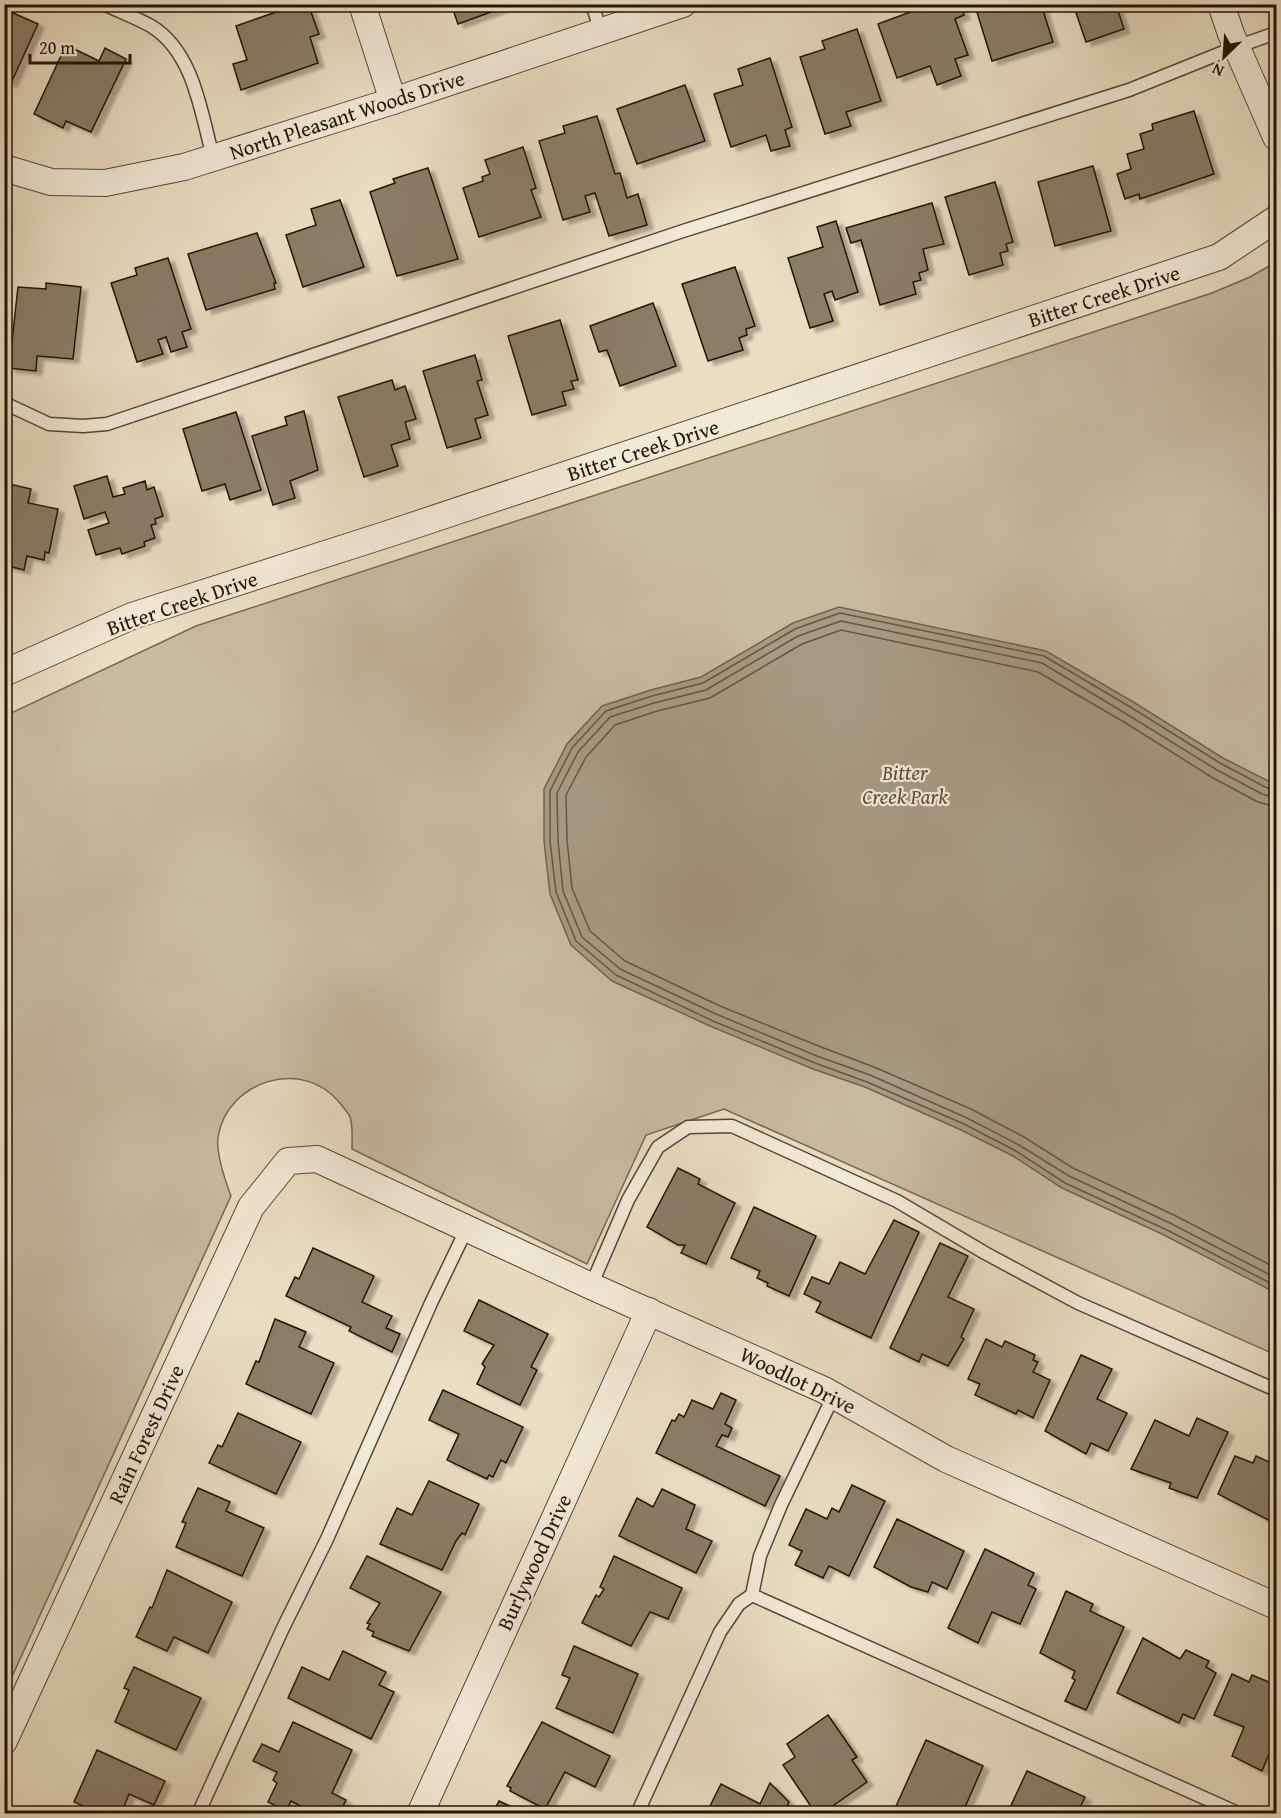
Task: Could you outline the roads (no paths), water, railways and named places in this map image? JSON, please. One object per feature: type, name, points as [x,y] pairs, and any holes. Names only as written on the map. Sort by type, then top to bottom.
[{"type":"street","points":[[362,4],[393,101]]},
{"type":"street","name":"North Pleasant Woods Drive","points":[[4,168],[51,182],[105,183],[184,166],[393,101],[683,4]]},
{"type":"street","points":[[1221,4],[1236,47],[1276,137]]},
{"type":"street","name":"Bitter Creek Drive","points":[[4,673],[132,616],[392,534],[1219,258],[1276,219]]},
{"type":"street","name":"Woodlot Drive","points":[[317,1159],[834,1395],[946,1459],[1276,1606]]},
{"type":"street","name":"Rain Forest Drive","points":[[4,1741],[251,1207],[288,1161],[317,1159]]},
{"type":"street","name":"Burlywood Drive","points":[[420,1814],[649,1311]]},
{"type":"lane","points":[[105,4],[152,27],[180,53],[195,89],[213,157]]},
{"type":"lane","points":[[592,4],[601,32]]},
{"type":"lane","points":[[4,403],[49,424],[83,426],[107,424],[683,231],[1129,90],[1276,33]]},
{"type":"lane","points":[[591,1286],[628,1200],[658,1148],[688,1127],[732,1126],[897,1201],[985,1253],[1078,1303],[1276,1390]]},
{"type":"lane","points":[[198,1814],[283,1628],[327,1539],[431,1303],[467,1228]]},
{"type":"lane","points":[[637,1814],[720,1632],[739,1604],[752,1595],[764,1546],[834,1395]]},
{"type":"lane","points":[[752,1595],[1240,1814]]},
{"type":"water","points":[[839,607],[1046,651],[1223,758],[1276,785],[1276,1293],[1164,1235],[1062,1188],[1013,1156],[961,1130],[865,1087],[813,1069],[710,1026],[612,981],[571,945],[550,894],[544,841],[544,789],[567,744],[602,706],[701,677],[793,623]]},
{"type":"park label","name":"Bitter Creek Park","points":[[905,784]]}]
